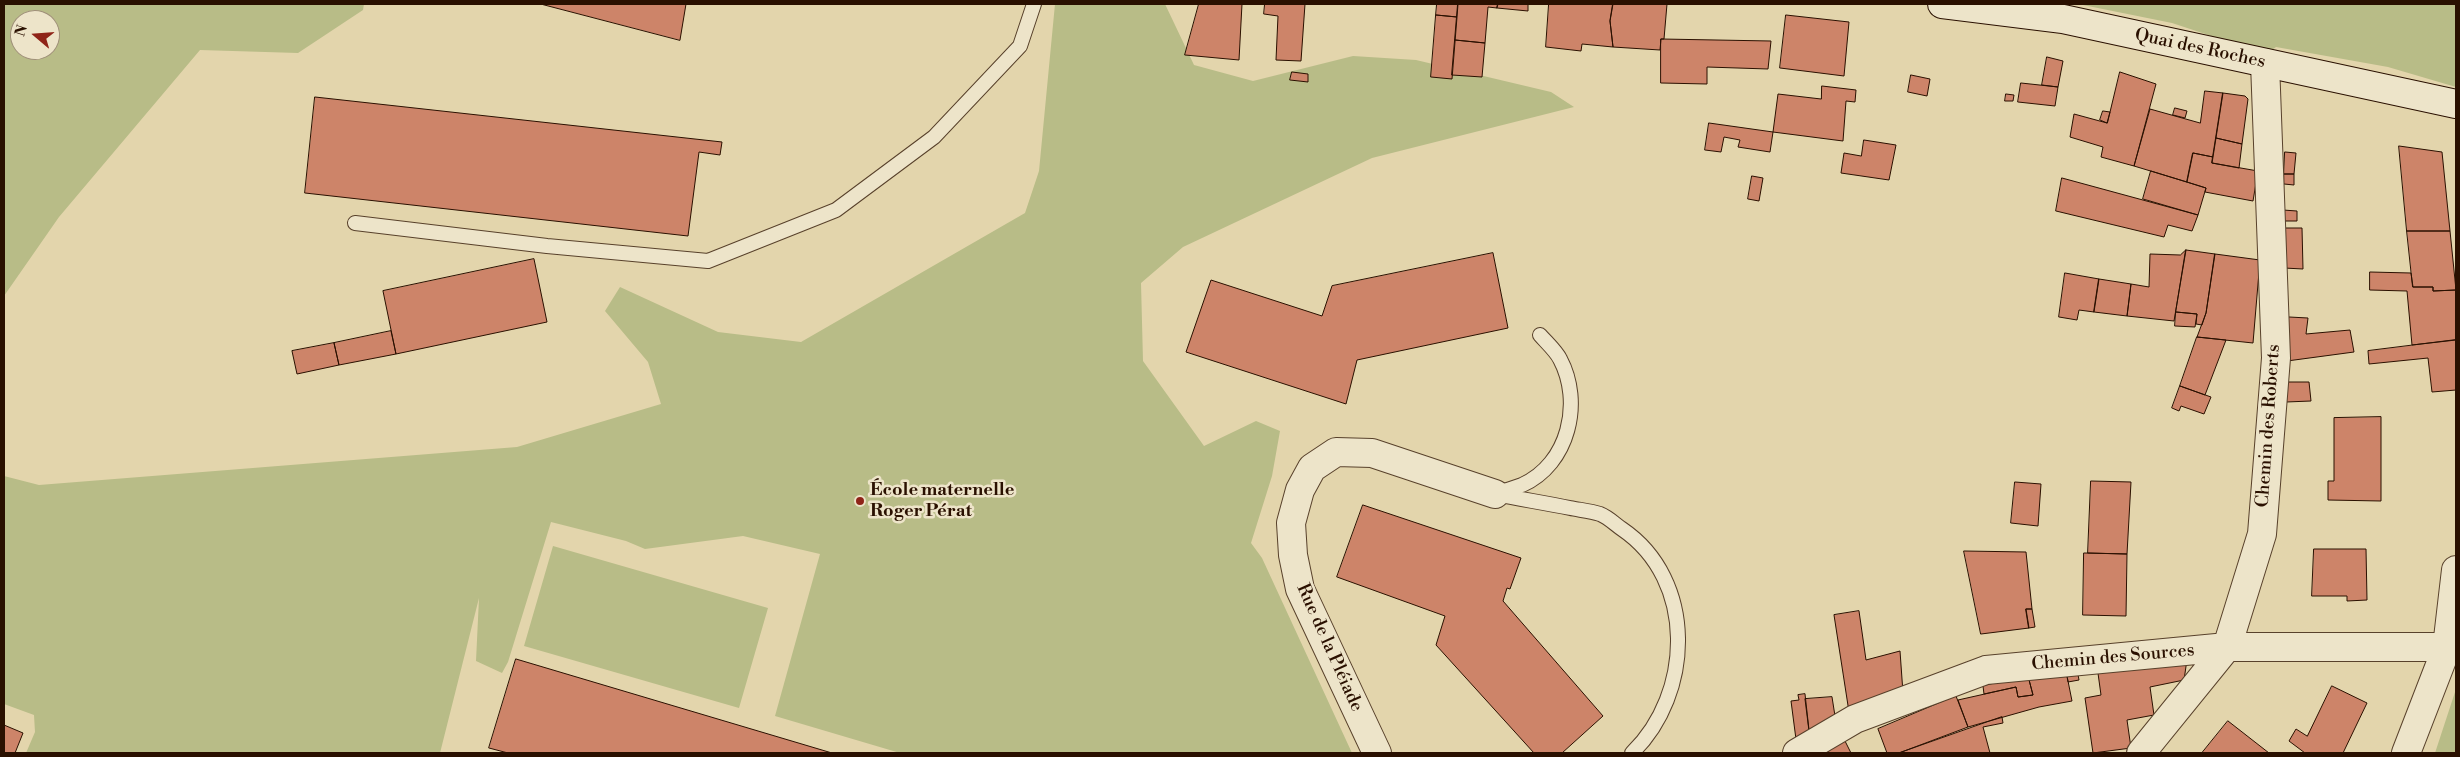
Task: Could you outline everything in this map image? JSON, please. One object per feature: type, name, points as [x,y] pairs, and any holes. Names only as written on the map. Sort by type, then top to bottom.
[{"type":"street","name":"Quai des Roches","points":[[1942,4],[2062,19],[2456,104]]},
{"type":"street","name":"Chemin des Roberts","points":[[2141,753],[2227,647],[2262,534],[2276,358],[2266,63]]},
{"type":"street","name":"Rue de la Pléiade","points":[[1377,753],[1300,589],[1292,555],[1291,523],[1300,490],[1312,468],[1336,452],[1372,453],[1495,494]]},
{"type":"street","points":[[2406,753],[2447,647],[2456,570]]},
{"type":"street","name":"Chemin des Sources","points":[[1797,753],[1855,719],[1986,670],[2227,647],[2447,647]]},
{"type":"lane","points":[[355,223],[547,246],[708,261],[836,210],[934,137],[1020,46],[1034,4]]},
{"type":"lane","points":[[1495,494],[1523,484],[1547,467],[1563,443],[1572,415],[1570,385],[1560,358],[1540,335]]},
{"type":"lane","points":[[1495,494],[1600,514],[1640,541],[1664,577],[1677,617],[1678,660],[1668,702],[1646,739],[1632,753]]},
{"type":"green space","points":[[4,4],[364,4],[363,10],[298,53],[200,50],[59,217],[4,296]]},
{"type":"green space","points":[[1055,4],[1165,4],[1194,65],[1253,81],[1353,56],[1416,60],[1551,92],[1574,107],[1372,158],[1183,247],[1141,283],[1143,361],[1204,446],[1256,421],[1280,431],[1272,476],[1251,543],[1262,558],[1352,753],[900,753],[775,716],[820,554],[743,536],[645,549],[626,541],[551,522],[508,662],[502,673],[476,661],[479,598],[440,753],[26,753],[35,732],[34,715],[4,704],[4,476],[39,485],[517,447],[661,404],[648,362],[605,311],[620,287],[718,332],[801,342],[1025,213],[1039,171]]},
{"type":"green space","points":[[2078,4],[2456,4],[2456,87],[2388,67],[2276,47],[2266,54],[2172,23]]},
{"type":"green space","points":[[553,546],[768,608],[739,708],[524,646]]},
{"type":"green space","points":[[2456,689],[2456,753],[2435,753]]},
{"type":"building","points":[[541,4],[686,4],[680,40]]},
{"type":"building","points":[[1199,4],[1242,4],[1239,60],[1185,55]]},
{"type":"building","points":[[1265,4],[1305,4],[1301,61],[1276,60],[1278,16],[1264,14]]},
{"type":"building","points":[[1437,4],[1458,4],[1457,17],[1436,15]]},
{"type":"building","points":[[1458,4],[1498,4],[1497,8],[1488,7],[1485,43],[1455,40]]},
{"type":"building","points":[[1498,4],[1528,4],[1528,11],[1497,8]]},
{"type":"building","points":[[1549,4],[1613,4],[1610,21],[1613,47],[1582,44],[1581,51],[1546,47]]},
{"type":"building","points":[[1613,4],[1667,4],[1664,39],[1661,39],[1660,50],[1613,47],[1610,21]]},
{"type":"building","points":[[1436,15],[1457,17],[1452,79],[1431,77]]},
{"type":"building","points":[[1786,15],[1849,22],[1844,76],[1780,68]]},
{"type":"building","points":[[1661,39],[1771,41],[1768,69],[1707,67],[1707,84],[1661,83]]},
{"type":"building","points":[[1455,40],[1485,43],[1482,77],[1452,75]]},
{"type":"building","points":[[2047,57],[2063,61],[2058,87],[2042,85]]},
{"type":"building","points":[[1292,72],[1308,74],[1308,82],[1290,80]]},
{"type":"building","points":[[2120,72],[2156,84],[2134,166],[2101,157],[2103,147],[2070,137],[2074,114],[2107,123]]},
{"type":"building","points":[[1911,75],[1930,79],[1927,96],[1908,92]]},
{"type":"building","points":[[2021,83],[2058,87],[2055,106],[2018,102]]},
{"type":"building","points":[[1822,86],[1856,90],[1855,102],[1846,101],[1843,141],[1773,132],[1778,94],[1821,99]]},
{"type":"building","points":[[2205,91],[2223,93],[2213,157],[2193,153],[2187,182],[2134,166],[2150,109],[2200,123]]},
{"type":"building","points":[[2223,93],[2245,96],[2248,99],[2242,144],[2216,138]]},
{"type":"building","points":[[2006,94],[2014,95],[2013,101],[2005,101]]},
{"type":"building","points":[[315,97],[722,142],[720,155],[699,152],[688,236],[305,193]]},
{"type":"building","points":[[2175,108],[2187,111],[2185,118],[2173,115]]},
{"type":"building","points":[[2103,111],[2110,112],[2107,123],[2100,120]]},
{"type":"building","points":[[1709,123],[1773,132],[1770,152],[1738,147],[1740,140],[1724,137],[1721,152],[1705,150]]},
{"type":"building","points":[[2216,138],[2242,144],[2239,168],[2212,163]]},
{"type":"building","points":[[1864,140],[1896,145],[1889,180],[1841,173],[1844,153],[1861,156]]},
{"type":"building","points":[[2399,146],[2442,152],[2450,231],[2407,231]]},
{"type":"building","points":[[2285,152],[2296,153],[2294,174],[2284,174]]},
{"type":"building","points":[[2193,153],[2213,157],[2212,163],[2258,171],[2253,201],[2205,192],[2206,188],[2187,182]]},
{"type":"building","points":[[2151,171],[2206,188],[2198,215],[2143,199]]},
{"type":"building","points":[[2284,174],[2294,174],[2294,185],[2284,184]]},
{"type":"building","points":[[1752,176],[1763,178],[1759,201],[1748,199]]},
{"type":"building","points":[[2062,178],[2198,215],[2192,231],[2168,225],[2164,237],[2056,211]]},
{"type":"building","points":[[2283,210],[2297,211],[2297,221],[2283,221]]},
{"type":"building","points":[[2283,228],[2302,228],[2303,269],[2284,268]]},
{"type":"building","points":[[2407,231],[2450,231],[2456,290],[2433,291],[2433,287],[2413,287]]},
{"type":"building","points":[[2186,250],[2215,254],[2206,313],[2202,325],[2196,324],[2197,314],[2176,312]]},
{"type":"building","points":[[2186,250],[2174,321],[2127,316],[2131,284],[2149,287],[2150,254],[2180,255]]},
{"type":"building","points":[[1493,253],[1508,328],[1357,360],[1346,404],[1186,352],[1211,280],[1322,316],[1332,286]]},
{"type":"building","points":[[2215,254],[2260,260],[2253,343],[2197,337],[2206,313]]},
{"type":"building","points":[[534,259],[547,322],[396,354],[383,291]]},
{"type":"building","points":[[2370,272],[2411,273],[2413,287],[2433,287],[2433,291],[2456,290],[2456,340],[2412,345],[2407,291],[2370,290]]},
{"type":"building","points":[[2065,273],[2099,279],[2094,312],[2079,310],[2077,320],[2059,317]]},
{"type":"building","points":[[2099,279],[2131,284],[2127,316],[2094,312]]},
{"type":"building","points":[[2176,312],[2197,314],[2195,327],[2175,326]]},
{"type":"building","points":[[2289,317],[2308,318],[2306,334],[2350,330],[2354,352],[2287,361]]},
{"type":"building","points":[[391,331],[396,354],[339,365],[334,343]]},
{"type":"building","points":[[2197,337],[2226,340],[2205,395],[2180,386]]},
{"type":"building","points":[[2456,340],[2456,390],[2432,392],[2428,358],[2369,364],[2368,351]]},
{"type":"building","points":[[334,343],[339,365],[297,374],[292,351]]},
{"type":"building","points":[[2286,382],[2309,382],[2311,401],[2286,402]]},
{"type":"building","points":[[2180,386],[2211,397],[2204,414],[2181,406],[2179,411],[2172,408]]},
{"type":"building","points":[[2381,417],[2381,501],[2328,500],[2328,481],[2334,481],[2334,418]]},
{"type":"building","points":[[2091,481],[2131,482],[2127,554],[2088,553]]},
{"type":"building","points":[[2015,482],[2041,484],[2038,526],[2011,523]]},
{"type":"building","points":[[1363,505],[1521,558],[1510,589],[1507,588],[1503,601],[1603,716],[1562,753],[1534,753],[1436,645],[1445,616],[1337,577]]},
{"type":"building","points":[[2314,549],[2366,549],[2367,600],[2347,601],[2347,596],[2312,596]]},
{"type":"building","points":[[1964,551],[2026,552],[2032,609],[2026,609],[2029,628],[1981,634]]},
{"type":"building","points":[[2084,553],[2127,554],[2126,616],[2083,615]]},
{"type":"building","points":[[2026,609],[2032,609],[2035,627],[2029,628]]},
{"type":"building","points":[[1859,611],[1866,660],[1900,651],[1903,693],[1849,712],[1834,615]]},
{"type":"building","points":[[2188,653],[2184,680],[2150,687],[2154,715],[2127,720],[2131,748],[2093,753],[2085,698],[2101,695],[2097,666]]},
{"type":"building","points":[[516,659],[832,753],[508,753],[489,748]]},
{"type":"building","points":[[2077,669],[2079,680],[2068,682],[2066,671]]},
{"type":"building","points":[[2066,671],[2072,701],[2039,707],[1968,727],[1958,700],[2016,687],[2018,697],[2033,695],[2028,676]]},
{"type":"building","points":[[2028,676],[2033,695],[2018,697],[2016,687],[1984,694],[1983,686]]},
{"type":"building","points":[[2332,686],[2367,703],[2343,753],[2305,753],[2289,741],[2296,729],[2307,736]]},
{"type":"building","points":[[1805,694],[1810,739],[1797,747],[1791,701],[1799,700],[1798,695]]},
{"type":"building","points":[[1956,696],[1968,727],[1899,753],[1887,753],[1878,729]]},
{"type":"building","points":[[1832,697],[1835,716],[1810,739],[1805,699]]},
{"type":"building","points":[[2002,717],[2003,723],[1983,727],[1990,753],[1899,753]]},
{"type":"building","points":[[2228,721],[2269,753],[2202,753]]},
{"type":"building","points":[[4,725],[23,733],[15,753],[4,753]]},
{"type":"building","points":[[1845,741],[1851,753],[1825,753]]},
{"type":"place","name":"École maternelle Roger Pérat","points":[[860,501]]}]
